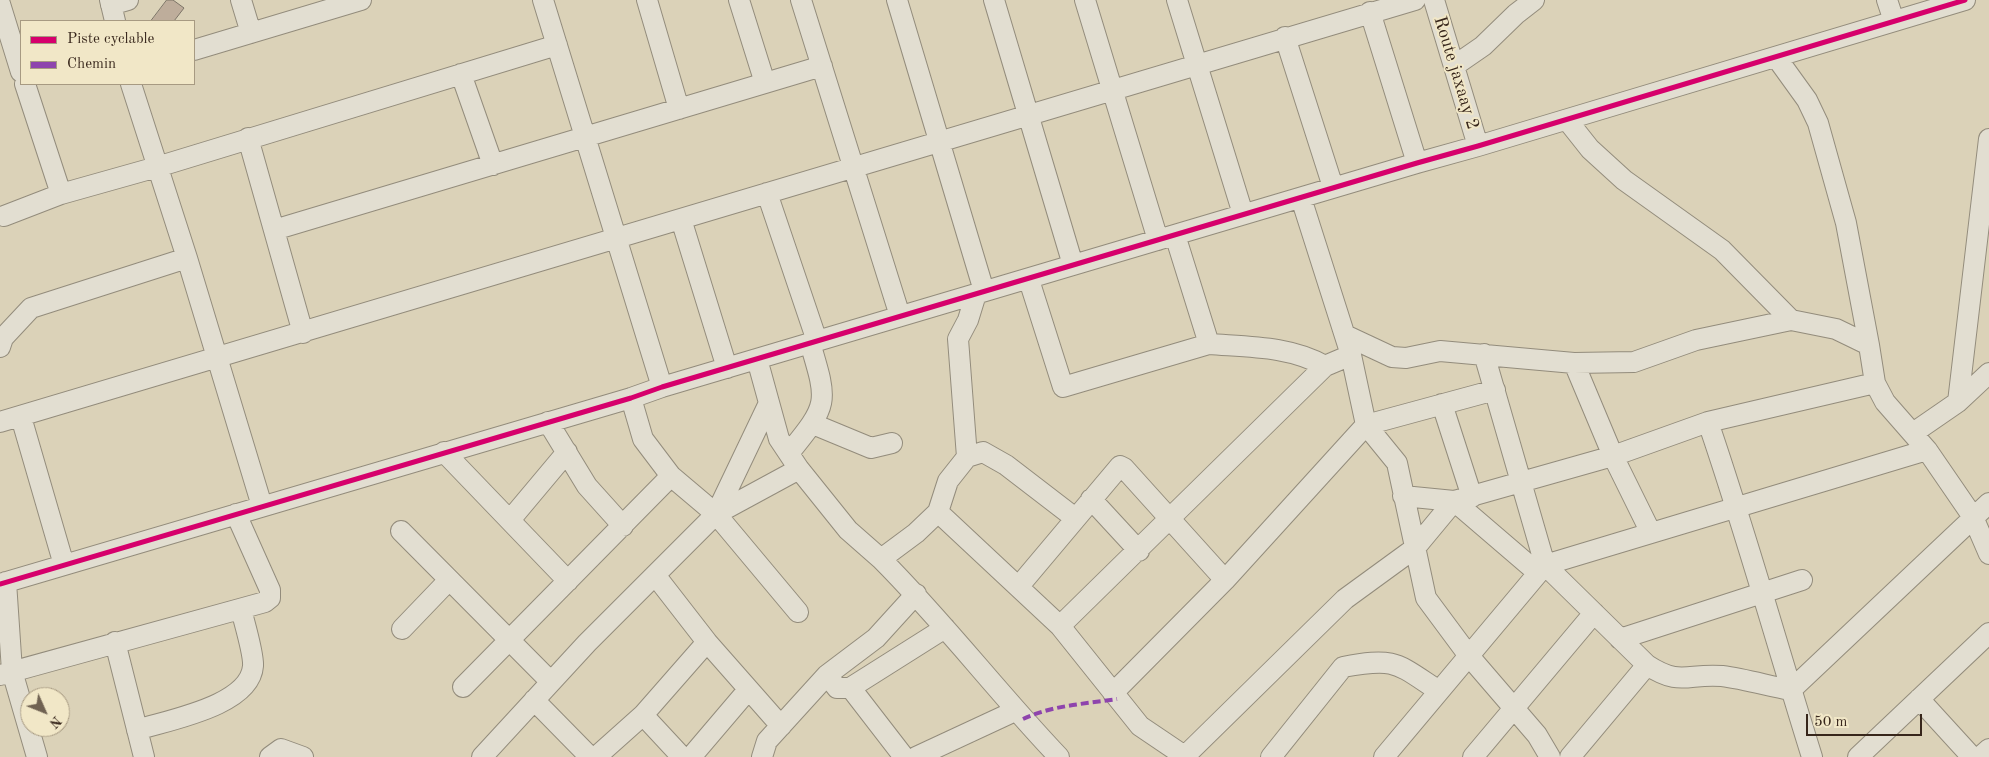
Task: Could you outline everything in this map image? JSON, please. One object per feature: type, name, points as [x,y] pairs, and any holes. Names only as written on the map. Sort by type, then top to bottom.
[{"type":"street","points":[[241,0],[251,33]]},
{"type":"street","points":[[543,0],[662,387]]},
{"type":"street","points":[[647,0],[679,109]]},
{"type":"street","points":[[739,0],[764,83]]},
{"type":"street","points":[[801,0],[900,316]]},
{"type":"street","points":[[897,0],[939,142],[980,292],[958,339],[967,457]]},
{"type":"street","points":[[994,0],[1073,265]]},
{"type":"street","points":[[1085,0],[1112,90],[1209,344]]},
{"type":"street","points":[[1178,0],[1243,214]]},
{"type":"street","points":[[64,565],[6,416],[218,359],[1285,37],[1415,0]]},
{"type":"street","name":"Route jaxaay 2","points":[[1434,0],[1478,146]]},
{"type":"street","points":[[1454,66],[1483,46],[1516,14],[1534,0]]},
{"type":"street","points":[[1887,0],[1894,21]]},
{"type":"street","points":[[37,757],[6,673],[3,583],[631,398],[757,358],[980,292],[1029,280],[1073,265],[1417,162],[1567,120],[1966,0]]},
{"type":"street","points":[[195,50],[350,2]]},
{"type":"street","points":[[0,4],[6,47],[20,70]]},
{"type":"street","points":[[1370,12],[1417,162]]},
{"type":"street","points":[[1285,37],[1333,188]]},
{"type":"street","points":[[4,216],[60,194],[158,167],[557,45]]},
{"type":"street","points":[[1776,57],[1807,100],[1818,123],[1846,223],[1875,383],[1885,402],[1927,450],[1973,517],[1989,554]]},
{"type":"street","points":[[274,230],[822,66]]},
{"type":"street","points":[[461,74],[492,165]]},
{"type":"street","points":[[25,85],[60,194]]},
{"type":"street","points":[[132,85],[188,258],[262,506]]},
{"type":"street","points":[[1567,120],[1590,148],[1624,180],[1722,250],[1791,320]]},
{"type":"street","points":[[248,138],[303,333]]},
{"type":"street","points":[[1958,402],[1989,139]]},
{"type":"street","points":[[482,757],[550,682],[716,514],[794,461],[813,424],[822,406],[823,386],[814,342],[767,193]]},
{"type":"street","points":[[1301,198],[1351,355],[1366,426],[1397,463],[1426,598],[1469,656],[1537,735],[1550,757]]},
{"type":"street","points":[[681,219],[727,368]]},
{"type":"street","points":[[0,347],[3,338],[31,308],[188,258]]},
{"type":"street","points":[[1029,280],[1063,387],[1209,344],[1286,351],[1307,356],[1325,366]]},
{"type":"street","points":[[1345,336],[1392,357],[1406,358],[1440,351],[1574,363],[1634,362],[1696,340],[1791,320],[1836,329],[1869,345]]},
{"type":"street","points":[[1484,354],[1521,483],[1541,569]]},
{"type":"street","points":[[1060,626],[1171,520],[1325,366],[1351,355]]},
{"type":"street","points":[[757,358],[779,439],[794,461],[848,530],[916,594],[1015,711],[1059,757]]},
{"type":"street","points":[[1574,363],[1613,456],[1650,533]]},
{"type":"street","points":[[1913,433],[1958,402],[1989,373]]},
{"type":"street","points":[[1403,496],[1463,499],[1613,456],[1708,422],[1875,383]]},
{"type":"street","points":[[1112,694],[1225,580],[1366,426],[1494,390]]},
{"type":"street","points":[[631,398],[643,439],[671,476],[716,514],[798,612]]},
{"type":"street","points":[[716,514],[769,403]]},
{"type":"street","points":[[1442,404],[1463,499],[1541,569],[1594,613],[1647,665],[1663,675],[1676,678],[1722,676],[1791,690]]},
{"type":"street","points":[[548,422],[587,486],[623,526]]},
{"type":"street","points":[[1708,422],[1737,507],[1761,593],[1812,757]]},
{"type":"street","points":[[813,424],[871,448],[892,442]]},
{"type":"street","points":[[1384,757],[1541,569],[1650,533],[1927,450]]},
{"type":"street","points":[[444,452],[568,581]]},
{"type":"street","points":[[510,520],[567,452]]},
{"type":"street","points":[[881,559],[916,533],[938,512],[948,481],[967,457],[983,452],[1006,465],[1075,518]]},
{"type":"street","points":[[1019,586],[1091,498],[1120,466],[1124,468],[1225,580]]},
{"type":"street","points":[[464,688],[671,476]]},
{"type":"street","points":[[1091,498],[1139,551]]},
{"type":"street","points":[[938,512],[1060,626],[1112,694],[1140,726],[1186,757],[1345,599],[1415,548],[1463,499]]},
{"type":"street","points":[[1791,690],[1989,503]]},
{"type":"street","points":[[6,673],[265,602],[270,598],[270,590],[236,514]]},
{"type":"street","points":[[401,531],[550,682]]},
{"type":"street","points":[[655,575],[707,642],[781,726]]},
{"type":"street","points":[[402,628],[449,580]]},
{"type":"street","points":[[1620,638],[1802,580]]},
{"type":"street","points":[[762,757],[767,741],[827,675],[876,638],[916,594]]},
{"type":"street","points":[[137,730],[211,708],[236,694],[249,680],[254,665],[241,609]]},
{"type":"street","points":[[1473,757],[1594,613]]},
{"type":"street","points":[[827,675],[837,688],[850,688],[945,628]]},
{"type":"street","points":[[1858,757],[1989,633]]},
{"type":"street","points":[[116,642],[144,757]]},
{"type":"street","points":[[596,757],[643,715],[707,642]]},
{"type":"street","points":[[1272,757],[1344,667],[1377,661],[1398,664],[1439,691]]},
{"type":"street","points":[[1570,757],[1647,665]]},
{"type":"street","points":[[850,688],[904,757]]},
{"type":"street","points":[[691,757],[748,690]]},
{"type":"street","points":[[1919,699],[1972,757]]},
{"type":"street","points":[[534,700],[590,757]]},
{"type":"street","points":[[922,756],[1015,711]]},
{"type":"street","points":[[643,715],[682,757]]},
{"type":"street","points":[[270,757],[281,749],[303,757]]},
{"type":"street","points":[[1980,757],[1989,749]]},
{"type":"building","points":[[167,0],[173,0],[184,8],[175,20],[152,20]]},
{"type":"marked path","points":[[1023,719],[1057,708],[1117,699]]},
{"type":"cycle path","points":[[0,584],[1965,0]]}]
